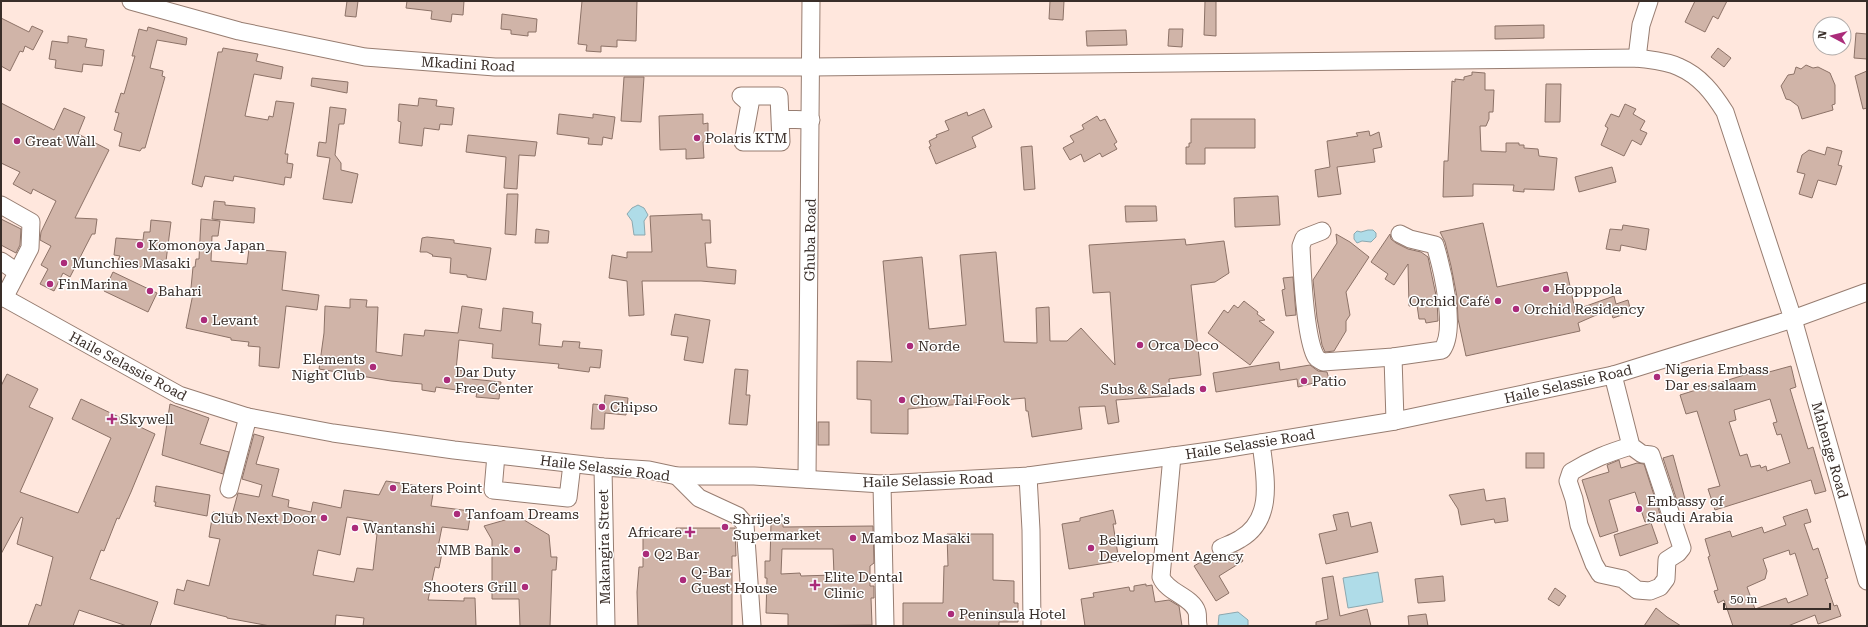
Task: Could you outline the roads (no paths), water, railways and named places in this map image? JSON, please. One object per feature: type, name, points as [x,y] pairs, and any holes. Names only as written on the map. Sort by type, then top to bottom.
[{"type":"street","name":"Mkadini Road","points":[[132,1],[239,31],[365,57],[495,67],[812,67],[1637,58]]},
{"type":"street","name":"Ghuba Road","points":[[807,479],[812,67],[811,1]]},
{"type":"street","points":[[1637,58],[1641,25],[1648,1]]},
{"type":"street","name":"Mahenge Road","points":[[1637,58],[1678,66],[1697,78],[1713,92],[1725,112],[1793,319],[1867,581]]},
{"type":"street","points":[[780,119],[811,120]]},
{"type":"street","points":[[1,205],[31,222],[30,248],[18,272],[2,297]]},
{"type":"street","points":[[1322,231],[1304,238],[1300,246],[1309,329],[1315,355],[1318,360],[1323,362],[1393,357],[1442,350],[1447,344],[1448,330],[1444,286],[1435,245],[1410,239],[1400,234]]},
{"type":"street","points":[[1,261],[18,272]]},
{"type":"street","name":"Haile Selassie Road","points":[[2,297],[179,395],[248,417],[333,433],[572,464],[649,470],[677,476],[754,476],[882,484],[1028,476],[1172,456],[1395,421],[1613,375],[1793,319],[1867,292]]},
{"type":"street","points":[[1393,357],[1395,421]]},
{"type":"street","points":[[1613,375],[1631,446],[1642,454],[1652,455],[1682,548],[1678,553],[1667,560],[1666,579],[1660,587],[1650,591],[1637,590],[1623,579],[1600,574],[1594,564],[1579,525],[1574,499],[1568,481],[1571,472],[1602,454],[1631,446]]},
{"type":"street","points":[[229,489],[248,417]]},
{"type":"street","points":[[1220,548],[1241,539],[1251,531],[1258,522],[1263,511],[1266,499],[1261,442]]},
{"type":"street","points":[[496,455],[493,490],[568,498],[572,464]]},
{"type":"street","points":[[1172,456],[1161,577],[1168,588],[1191,604],[1197,611],[1198,625]]},
{"type":"street","name":"Makangira Street","points":[[603,467],[606,626]]},
{"type":"street","points":[[677,476],[699,498],[738,516],[745,524],[752,626]]},
{"type":"street","points":[[1028,476],[1031,530],[1032,626]]},
{"type":"street","points":[[882,484],[884,626]]},
{"type":"water","points":[[638,205],[644,208],[648,215],[644,221],[645,235],[634,235],[632,221],[627,214],[632,208]]},
{"type":"water","points":[[1373,230],[1376,233],[1376,237],[1371,242],[1362,241],[1357,243],[1354,239],[1354,234],[1357,231],[1361,232]]},
{"type":"water","points":[[1378,572],[1383,602],[1348,608],[1343,578]]},
{"type":"water","points":[[1238,612],[1248,620],[1248,626],[1218,626],[1219,615]]},
{"type":"place","name":"Polaris KTM","points":[[697,138]]},
{"type":"place","name":"Great Wall","points":[[17,141]]},
{"type":"place","name":"Komonoya Japan","points":[[140,245]]},
{"type":"place","name":"Munchies Masaki","points":[[64,263]]},
{"type":"place","name":"FinMarina","points":[[50,284]]},
{"type":"place","name":"Hopppola","points":[[1546,289]]},
{"type":"place","name":"Bahari","points":[[150,291]]},
{"type":"place","name":"Orchid Café","points":[[1498,301]]},
{"type":"place","name":"Orchid Residency","points":[[1516,309]]},
{"type":"place","name":"Levant","points":[[204,320]]},
{"type":"place","name":"Orca Deco","points":[[1140,345]]},
{"type":"place","name":"Norde","points":[[910,346]]},
{"type":"place","name":"Elements Night Club","points":[[373,367]]},
{"type":"place","name":"Nigeria Embass Dar es salaam","points":[[1657,377]]},
{"type":"place","name":"Dar Duty Free Center","points":[[447,380]]},
{"type":"place","name":"Patio","points":[[1304,381]]},
{"type":"place","name":"Subs & Salads","points":[[1203,389]]},
{"type":"place","name":"Chow Tai Fook","points":[[902,400]]},
{"type":"place","name":"Chipso","points":[[602,407]]},
{"type":"place","name":"Skywell","points":[[112,419]]},
{"type":"place","name":"Eaters Point","points":[[393,488]]},
{"type":"place","name":"Embassy of Saudi Arabia","points":[[1639,509]]},
{"type":"place","name":"Tanfoam Dreams","points":[[457,514]]},
{"type":"place","name":"Club Next Door","points":[[324,518]]},
{"type":"place","name":"Shrijee's Supermarket","points":[[725,527]]},
{"type":"place","name":"Wantanshi","points":[[355,528]]},
{"type":"place","name":"Africare","points":[[690,532]]},
{"type":"place","name":"Mamboz Masaki","points":[[853,538]]},
{"type":"place","name":"Beligium Development Agency","points":[[1091,548]]},
{"type":"place","name":"NMB Bank","points":[[517,550]]},
{"type":"place","name":"Q2 Bar","points":[[646,554]]},
{"type":"place","name":"Q-Bar Guest House","points":[[683,580]]},
{"type":"place","name":"Elite Dental Clinic","points":[[815,585]]},
{"type":"place","name":"Shooters Grill","points":[[525,587]]},
{"type":"place","name":"Peninsula Hotel","points":[[951,614]]}]
